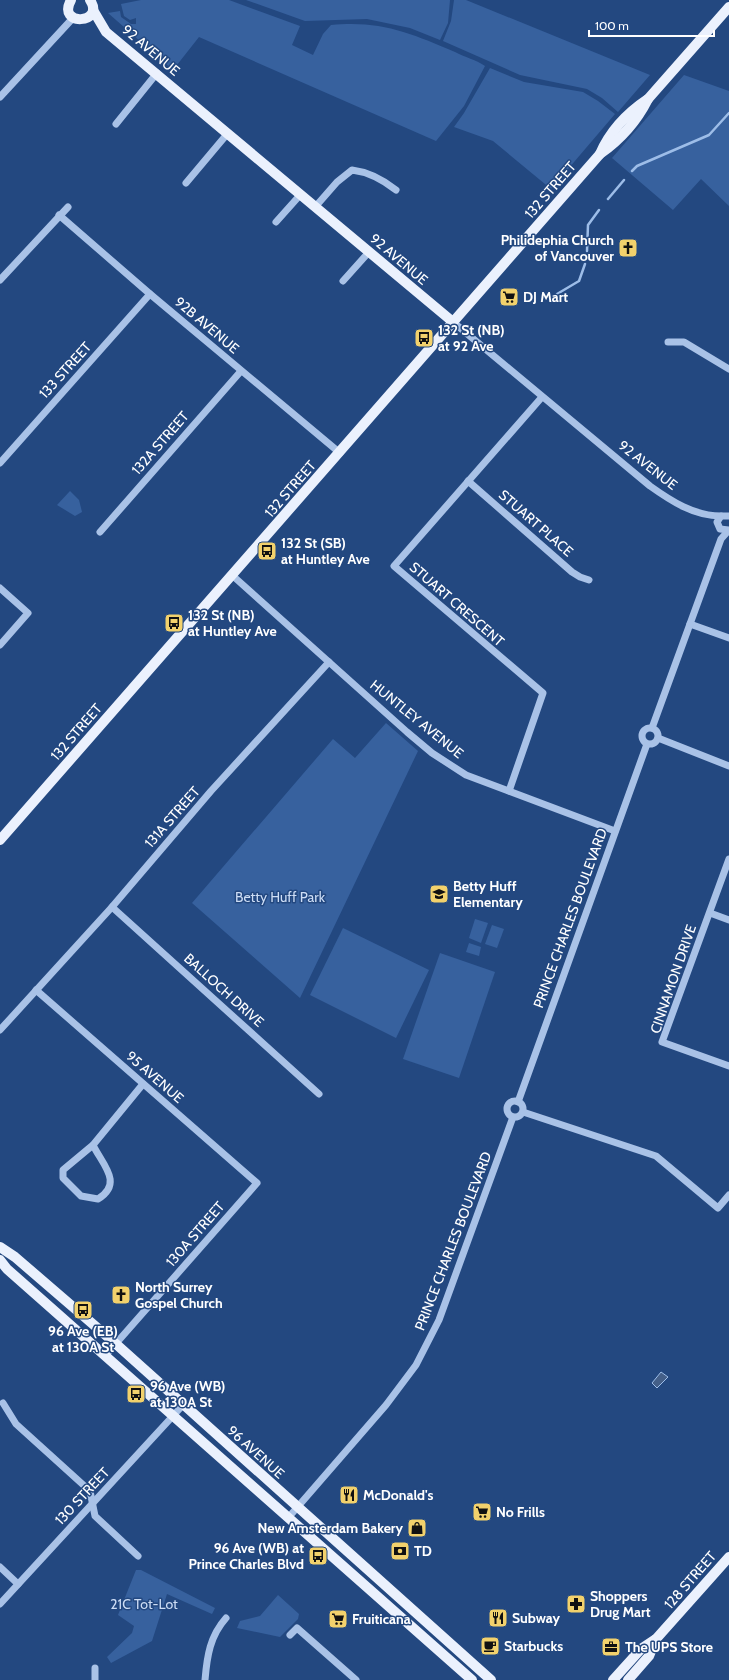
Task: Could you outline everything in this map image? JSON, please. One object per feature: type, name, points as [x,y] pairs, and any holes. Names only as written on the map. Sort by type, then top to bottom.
[{"type":"main road","points":[[67,2],[70,14],[73,18],[84,20],[106,32]]},
{"type":"main road","points":[[84,20],[90,16],[91,5]]},
{"type":"main road","name":"92 AVENUE","points":[[91,5],[106,32],[157,73],[453,322]]},
{"type":"main road","name":"132 STREET","points":[[0,840],[233,576],[600,154],[607,138],[633,110],[648,99],[729,7]]},
{"type":"main road","name":"96 AVENUE","points":[[0,1247],[15,1257],[116,1344],[490,1680]]},
{"type":"main road","name":"96 AVENUE","points":[[0,1260],[7,1269],[472,1680]]},
{"type":"main road","name":"128 STREET","points":[[613,1680],[641,1649],[656,1639],[729,1557]]},
{"type":"main road","points":[[384,1603],[407,1606]]},
{"type":"main road","points":[[415,1630],[443,1638]]},
{"type":"main road","name":"128 STREET","points":[[628,1680],[649,1656],[656,1639]]},
{"type":"street","points":[[0,97],[73,18]]},
{"type":"street","points":[[116,124],[157,73]]},
{"type":"street","points":[[186,183],[228,133]]},
{"type":"street","points":[[316,206],[337,182],[352,170],[365,172],[382,180],[396,190]]},
{"type":"street","points":[[276,222],[301,194]]},
{"type":"street","points":[[0,280],[68,207]]},
{"type":"street","name":"92B AVENUE","points":[[59,215],[150,294],[340,453]]},
{"type":"street","points":[[344,281],[370,252]]},
{"type":"street","name":"133 STREET","points":[[0,463],[150,294]]},
{"type":"street","name":"92 AVENUE","points":[[453,322],[650,486],[680,506],[701,514],[718,527]]},
{"type":"street","points":[[668,342],[684,342],[729,369]]},
{"type":"street","name":"132A STREET","points":[[100,532],[241,370]]},
{"type":"street","name":"STUART CRESCENT","points":[[509,791],[543,693],[394,566],[542,396]]},
{"type":"street","name":"STUART PLACE","points":[[468,481],[572,572],[589,580]]},
{"type":"street","name":"92 AVENUE","points":[[701,514],[726,514]]},
{"type":"street","points":[[721,539],[717,520],[726,514]]},
{"type":"street","points":[[652,728],[721,539],[728,530],[718,527]]},
{"type":"street","name":"HUNTLEY AVENUE","points":[[233,576],[432,753],[466,775],[615,831]]},
{"type":"street","points":[[0,588],[28,613],[0,645]]},
{"type":"street","points":[[690,624],[729,638]]},
{"type":"street","name":"131A STREET","points":[[0,1030],[112,907],[211,791],[329,662]]},
{"type":"street","points":[[652,728],[657,731],[658,738],[655,744],[647,744],[643,740],[642,734],[645,730],[652,728]]},
{"type":"street","points":[[658,738],[729,766]]},
{"type":"street","name":"PRINCE CHARLES BOULEVARD","points":[[518,1102],[647,744]]},
{"type":"street","name":"CINNAMON DRIVE","points":[[729,859],[662,1042],[729,1066]]},
{"type":"street","name":"BALLOCH DRIVE","points":[[112,907],[319,1094]]},
{"type":"street","points":[[710,913],[729,920]]},
{"type":"street","name":"95 AVENUE","points":[[36,990],[257,1183]]},
{"type":"street","points":[[93,1144],[112,1179],[105,1195],[98,1199],[81,1196],[63,1178],[63,1170],[93,1144],[143,1084]]},
{"type":"street","points":[[518,1102],[522,1105],[523,1112],[520,1116],[513,1117],[508,1113],[510,1103],[518,1102]]},
{"type":"street","points":[[523,1112],[656,1156],[718,1208],[729,1195]]},
{"type":"street","name":"PRINCE CHARLES BOULEVARD","points":[[288,1518],[386,1405],[416,1365],[439,1320],[513,1117]]},
{"type":"street","name":"130A STREET","points":[[105,1356],[257,1183]]},
{"type":"street","points":[[3,1403],[16,1424],[90,1491],[95,1516],[138,1556]]},
{"type":"street","name":"130 STREET","points":[[0,1604],[183,1405]]},
{"type":"street","points":[[0,1567],[18,1584]]},
{"type":"street","points":[[205,1680],[212,1639],[216,1630],[226,1618]]},
{"type":"street","points":[[290,1635],[297,1628],[356,1680]]},
{"type":"street","points":[[95,1668],[95,1680]]},
{"type":"green space","points":[[141,0],[229,0],[300,26],[292,45],[313,55],[323,34],[331,25],[365,24],[380,26],[424,39],[485,66],[464,106],[436,141],[199,37],[173,70],[108,13],[120,11],[121,17],[131,24],[136,24],[136,18],[130,20],[124,16],[121,4]]},
{"type":"green space","points":[[246,0],[450,0],[448,23],[440,40],[410,28],[367,19],[305,21]]},
{"type":"green space","points":[[454,0],[466,0],[650,75],[618,112],[602,98],[587,89],[520,75],[443,41],[451,21]]},
{"type":"green space","points":[[490,68],[524,82],[583,92],[615,114],[551,189],[493,141],[454,127],[464,113]]},
{"type":"green space","points":[[684,75],[729,91],[729,206],[701,179],[673,210],[612,158]]},
{"type":"green space","points":[[70,491],[79,500],[82,512],[75,516],[57,505]]},
{"type":"green space","name":"Betty Huff Park","points":[[386,723],[418,751],[300,998],[192,903],[333,739],[355,758]]},
{"type":"green space","points":[[475,919],[488,923],[481,943],[469,938]]},
{"type":"green space","points":[[492,925],[504,929],[497,948],[485,944]]},
{"type":"green space","points":[[343,928],[429,970],[396,1038],[310,995]]},
{"type":"green space","points":[[469,943],[481,947],[479,956],[466,952]]},
{"type":"green space","points":[[440,953],[495,972],[459,1078],[403,1059]]},
{"type":"green space","name":"21C Tot-Lot","points":[[136,1570],[141,1570],[215,1608],[212,1614],[167,1594],[152,1641],[111,1663],[107,1657],[132,1633],[134,1626],[118,1615]]},
{"type":"green space","points":[[278,1595],[299,1614],[298,1619],[280,1637],[237,1628],[240,1621],[260,1616]]},
{"type":"shaded area","points":[[661,1372],[668,1377],[657,1388],[652,1383]]},
{"type":"waterway","points":[[632,171],[637,166],[709,135],[729,113]]},
{"type":"waterway","points":[[608,199],[624,180]]},
{"type":"waterway","points":[[587,251],[588,225],[599,210]]},
{"type":"waterway","points":[[557,294],[579,281],[585,264]]},
{"type":"place","name":"Philidephia Church of Vancouver","points":[[628,248]]},
{"type":"place","name":"DJ Mart","points":[[509,297]]},
{"type":"place","name":"132 St (NB) at 92 Ave","points":[[424,338]]},
{"type":"place","name":"132 St (SB) at Huntley Ave","points":[[267,551]]},
{"type":"place","name":"132 St (NB) at Huntley Ave","points":[[174,623]]},
{"type":"place","name":"Betty Huff Elementary","points":[[439,894]]},
{"type":"place","name":"North Surrey Gospel Church","points":[[121,1295]]},
{"type":"place","name":"96 Ave (EB) at 130A St","points":[[83,1310]]},
{"type":"place","name":"96 Ave (WB) at 130A St","points":[[136,1394]]},
{"type":"place","name":"McDonald's","points":[[349,1495]]},
{"type":"place","name":"No Frills","points":[[482,1512]]},
{"type":"place","name":"New Amsterdam Bakery","points":[[417,1528]]},
{"type":"place","name":"TD","points":[[400,1551]]},
{"type":"place","name":"96 Ave (WB) at Prince Charles Blvd","points":[[318,1556]]},
{"type":"place","name":"Shoppers Drug Mart","points":[[576,1604]]},
{"type":"place","name":"Subway","points":[[498,1618]]},
{"type":"place","name":"Fruiticana","points":[[338,1619]]},
{"type":"place","name":"Starbucks","points":[[490,1646]]},
{"type":"place","name":"The UPS Store","points":[[611,1647]]}]
